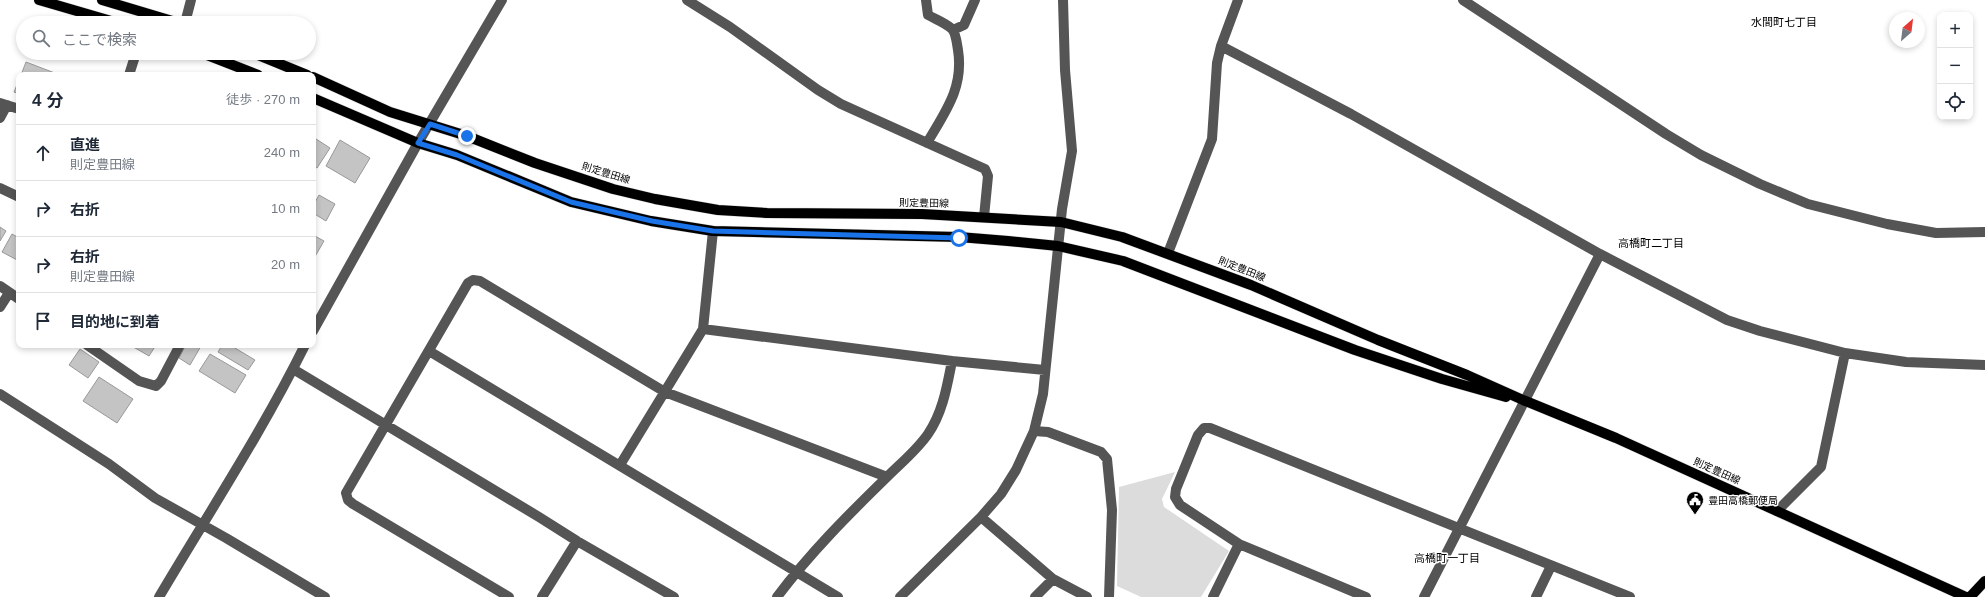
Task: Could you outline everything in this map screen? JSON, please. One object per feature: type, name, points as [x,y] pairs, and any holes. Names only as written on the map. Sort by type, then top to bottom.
[{"type":"main road","points":[[39,0],[94,16]]},
{"type":"main road","points":[[102,0],[156,16]]},
{"type":"main road","points":[[220,60],[250,72]]},
{"type":"main road","points":[[270,60],[300,72]]},
{"type":"main road","name":"則定豊田線","points":[[316,78],[390,112],[467,136],[535,163],[613,189],[669,202],[718,210],[767,213],[922,214],[1061,222],[1122,237],[1251,285],[1378,340],[1467,375],[1523,400],[1616,438],[1966,597]]},
{"type":"main road","name":"則定豊田線","points":[[316,99],[418,143],[457,155],[571,202],[652,221],[713,231],[959,238],[1058,246],[1123,262],[1235,305],[1442,380],[1489,394],[1523,400]]},
{"type":"main road","points":[[1970,597],[1985,581]]},
{"type":"street","points":[[186,16],[191,0]]},
{"type":"street","points":[[316,325],[418,143],[502,0]]},
{"type":"street","points":[[687,0],[730,27],[818,90],[841,104],[985,169],[988,176],[984,217]]},
{"type":"street","points":[[926,0],[928,15],[953,30],[957,42],[960,62],[958,84],[953,98],[927,144]]},
{"type":"street","points":[[953,30],[964,25],[975,0]]},
{"type":"street","points":[[900,597],[981,517],[1007,486],[1034,431],[1043,394],[1058,246],[1072,151],[1065,70],[1063,0]]},
{"type":"street","points":[[1168,253],[1212,139],[1218,63],[1221,46],[1238,0]]},
{"type":"street","points":[[1463,0],[1666,134],[1701,155],[1760,184],[1808,204],[1887,224],[1936,232],[1985,232]]},
{"type":"street","points":[[1221,46],[1351,114],[1600,254],[1727,320],[1760,331],[1845,353],[1906,362],[1985,365]]},
{"type":"street","points":[[130,72],[134,60]]},
{"type":"street","points":[[0,118],[4,104],[16,108]]},
{"type":"street","points":[[0,188],[16,196]]},
{"type":"street","points":[[620,464],[703,328],[713,231]]},
{"type":"street","points":[[1424,597],[1523,400],[1600,254]]},
{"type":"street","points":[[509,597],[348,500],[346,493],[468,283],[477,280],[665,392],[887,477]]},
{"type":"street","points":[[0,286],[16,297]]},
{"type":"street","points":[[0,307],[9,293]]},
{"type":"street","points":[[703,328],[952,361],[1045,370]]},
{"type":"street","points":[[90,348],[139,381],[156,386],[161,381],[178,348]]},
{"type":"street","points":[[159,597],[293,369],[304,348]]},
{"type":"street","points":[[429,351],[620,464],[838,597]]},
{"type":"street","points":[[1776,511],[1821,467],[1845,353]]},
{"type":"street","points":[[777,597],[796,572],[837,527],[928,434],[936,421],[945,397],[952,361]]},
{"type":"street","points":[[293,369],[577,541],[674,597]]},
{"type":"street","points":[[0,394],[109,464],[155,498],[325,597]]},
{"type":"street","points":[[1366,597],[1239,544],[1180,505],[1176,497],[1176,489],[1195,442],[1204,428],[1210,428],[1459,530],[1630,597]]},
{"type":"street","points":[[1034,431],[1048,432],[1101,452],[1108,459],[1112,510],[1109,597]]},
{"type":"street","points":[[981,517],[1052,580],[1086,597]]},
{"type":"street","points":[[542,597],[577,541]]},
{"type":"street","points":[[1213,597],[1239,544]]},
{"type":"street","points":[[1536,597],[1551,566]]},
{"type":"street","points":[[1035,597],[1052,580]]},
{"type":"shaded area","points":[[1175,472],[1162,499],[1164,507],[1229,551],[1201,597],[1141,597],[1117,586],[1119,487]]},
{"type":"building","points":[[26,62],[52,72],[22,72]]},
{"type":"building","points":[[316,139],[330,148],[316,168]]},
{"type":"building","points":[[340,140],[370,158],[355,183],[326,166]]},
{"type":"building","points":[[319,195],[335,204],[326,221],[316,215],[316,200]]},
{"type":"building","points":[[0,227],[6,231],[0,241]]},
{"type":"building","points":[[12,234],[16,236],[16,259],[2,252]]},
{"type":"building","points":[[316,237],[324,241],[316,255]]},
{"type":"building","points":[[135,348],[154,348],[149,356]]},
{"type":"building","points":[[184,348],[200,348],[190,365],[179,358]]},
{"type":"building","points":[[220,348],[235,348],[255,360],[248,370],[218,352]]},
{"type":"building","points":[[80,349],[99,362],[88,378],[69,365]]},
{"type":"building","points":[[210,354],[246,375],[235,393],[199,371]]},
{"type":"building","points":[[99,377],[133,399],[117,423],[83,401]]},
{"type":"place","name":"豊田高橋郵便局","points":[[1695,515]]},
{"type":"district","name":"水間町七丁目","points":[[1784,22]]},
{"type":"district","name":"高橋町二丁目","points":[[1651,243]]},
{"type":"district","name":"高橋町一丁目","points":[[1447,558]]},
{"type":"route","points":[[467,136],[430,124],[418,143],[457,155],[571,202],[652,221],[713,231],[959,238]]}]
